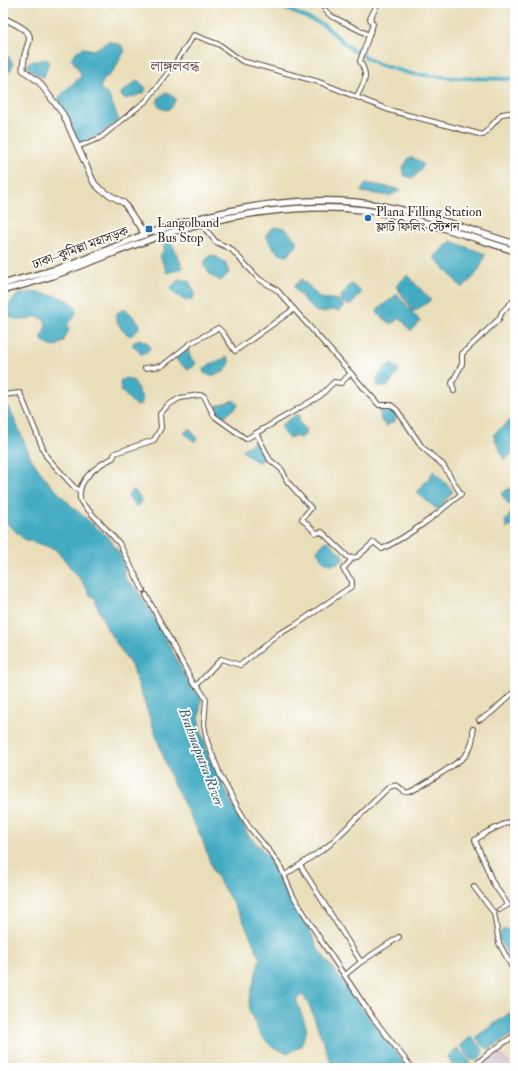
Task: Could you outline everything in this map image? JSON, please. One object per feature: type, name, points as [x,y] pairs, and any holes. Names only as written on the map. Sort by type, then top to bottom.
[{"type":"highway","name":"ঢাকা–কুমিল্লা মহাসড়ক","points":[[3,284],[74,263],[145,235],[187,222],[249,208],[297,201],[354,202],[401,210],[515,244]]},
{"type":"highway","name":"ঢাকা–কুমিল্লা মহাসড়ক","points":[[3,290],[56,276],[170,233],[240,216],[284,210],[325,207],[364,210],[407,218],[515,251]]},
{"type":"main road","points":[[3,18],[20,26],[30,34],[31,38],[23,63],[23,70],[39,82],[63,114],[94,183],[102,190],[124,203],[145,235]]},
{"type":"street","points":[[356,96],[366,78],[366,73],[360,61],[373,24],[370,19],[378,3]]},
{"type":"street","points":[[325,10],[331,16],[369,35]]},
{"type":"street","points":[[77,147],[100,138],[147,100],[174,66],[194,35],[220,45],[242,61],[319,82],[389,110],[483,135],[502,114],[515,112]]},
{"type":"street","points":[[196,686],[221,659],[240,664],[243,663],[280,633],[294,626],[352,586],[352,581],[343,569],[353,558],[374,542],[382,549],[406,537],[434,518],[461,494],[443,465],[422,447],[397,410],[391,406],[379,405],[277,290],[254,273],[231,248],[216,242],[202,225]]},
{"type":"street","points":[[454,391],[452,383],[462,364],[462,354],[499,319],[502,312],[515,299]]},
{"type":"street","points":[[145,368],[162,366],[191,343],[218,328],[223,333],[234,351],[294,309]]},
{"type":"street","points":[[143,590],[119,543],[81,502],[80,491],[82,484],[98,465],[113,458],[115,453],[154,440],[161,428],[160,414],[168,405],[180,398],[199,395],[204,396],[214,416],[246,439],[320,396],[334,382],[341,384],[352,373]]},
{"type":"street","points":[[3,395],[20,393],[46,456],[74,487],[80,491]]},
{"type":"street","points":[[256,433],[270,460],[282,470],[287,481],[311,508],[302,519],[316,533],[322,532],[349,558],[353,558]]},
{"type":"street","points":[[146,595],[185,670],[206,699],[204,724],[207,741],[222,777],[250,828],[271,853],[285,875],[292,894],[373,1018],[412,1068]]},
{"type":"street","points":[[479,720],[491,713],[515,690]]},
{"type":"street","points":[[285,875],[328,846],[388,788],[394,785],[398,786],[404,791],[409,792],[426,784],[465,756],[472,742],[473,729]]},
{"type":"street","points":[[499,910],[508,905],[493,882],[475,840],[487,832],[515,819]]},
{"type":"street","points":[[300,865],[361,962]]},
{"type":"street","points":[[474,887],[494,913],[499,943],[515,973]]},
{"type":"street","points":[[345,975],[361,962],[399,938]]},
{"type":"street","points":[[472,1068],[489,1053],[515,1036]]},
{"type":"shaded area","points":[[493,1050],[499,1051],[515,1068],[472,1068]]},
{"type":"water","points":[[109,41],[121,45],[125,50],[113,72],[104,79],[100,88],[109,96],[119,120],[99,135],[79,144],[59,101],[59,97],[81,76],[71,58],[77,51],[84,48],[94,50]]},
{"type":"water","points":[[3,53],[9,57],[13,64],[10,71],[3,77]]},
{"type":"water","points":[[47,59],[49,62],[44,77],[28,68],[29,62]]},
{"type":"water","points":[[138,80],[146,88],[144,93],[126,99],[122,97],[121,93]]},
{"type":"water","points":[[165,93],[169,93],[176,99],[171,108],[166,110],[160,108],[157,103],[159,97]]},
{"type":"water","points":[[409,158],[414,158],[423,164],[422,169],[413,178],[405,176],[403,172],[403,167]]},
{"type":"water","points":[[366,183],[401,190],[389,196],[362,192],[361,191]]},
{"type":"water","points":[[274,227],[285,228],[296,240],[297,246],[287,256],[276,251],[269,241],[266,234]]},
{"type":"water","points":[[451,241],[485,254],[482,264],[476,273],[462,288],[434,257]]},
{"type":"water","points":[[171,242],[183,268],[167,273],[160,256],[164,250],[164,244]]},
{"type":"water","points":[[214,255],[226,264],[229,273],[221,281],[211,276],[203,264],[209,256]]},
{"type":"water","points":[[407,275],[431,300],[415,311],[413,311],[396,286]]},
{"type":"water","points":[[179,279],[189,281],[195,293],[192,299],[186,301],[176,295],[170,288]]},
{"type":"water","points":[[302,279],[320,298],[340,300],[345,307],[338,311],[315,311],[295,289],[295,285]]},
{"type":"water","points":[[351,284],[362,292],[352,304],[348,305],[343,302],[341,296]]},
{"type":"water","points":[[32,292],[60,297],[73,304],[76,309],[75,315],[67,325],[69,329],[63,342],[54,347],[48,345],[41,339],[46,325],[45,321],[41,318],[36,317],[27,320],[18,320],[4,313],[4,310],[17,295]]},
{"type":"water","points":[[397,294],[420,321],[411,331],[400,318],[391,324],[377,313],[378,309]]},
{"type":"water","points":[[125,308],[140,324],[138,330],[130,336],[122,330],[115,318],[117,313]]},
{"type":"water","points":[[139,339],[146,342],[151,347],[145,354],[141,354],[133,346],[133,343]]},
{"type":"water","points":[[185,348],[188,349],[191,359],[196,362],[194,366],[188,370],[176,360],[177,355]]},
{"type":"water","points":[[228,357],[230,363],[224,372],[211,376],[204,373],[203,370],[210,364]]},
{"type":"water","points":[[392,363],[399,370],[388,387],[378,386],[377,378],[387,366]]},
{"type":"water","points":[[125,378],[134,381],[143,400],[141,404],[137,406],[121,391],[120,381]]},
{"type":"water","points":[[234,400],[238,404],[237,407],[221,419],[213,412],[216,406]]},
{"type":"water","name":"Brahmaputra River","points":[[3,402],[10,409],[32,460],[48,482],[75,509],[109,538],[120,554],[125,567],[124,573],[126,580],[136,588],[156,620],[190,685],[201,697],[199,723],[209,757],[248,835],[274,862],[286,892],[312,934],[318,949],[408,1068],[333,1068],[310,1007],[303,995],[296,999],[307,1029],[301,1046],[289,1053],[273,1048],[261,1036],[250,1012],[249,1001],[260,958],[242,918],[213,871],[202,839],[172,781],[132,667],[107,629],[96,604],[96,598],[91,596],[81,580],[55,549],[24,539],[3,520]]},
{"type":"water","points":[[390,408],[398,415],[395,421],[386,426],[381,421],[379,409]]},
{"type":"water","points":[[297,414],[300,416],[299,422],[306,430],[304,436],[300,438],[295,436],[288,438],[283,432],[281,425]]},
{"type":"water","points":[[515,416],[515,452],[504,459],[493,435]]},
{"type":"water","points":[[189,428],[197,438],[195,442],[184,433]]},
{"type":"water","points":[[256,441],[263,455],[263,460],[259,462],[243,451],[243,449]]},
{"type":"water","points":[[434,471],[453,491],[438,510],[417,493]]},
{"type":"water","points":[[513,486],[515,488],[515,500],[509,505],[501,494]]},
{"type":"water","points":[[134,490],[142,500],[137,508],[128,497],[130,492]]},
{"type":"water","points":[[515,506],[515,525],[507,528],[505,522]]},
{"type":"water","points":[[327,540],[345,558],[332,564],[325,562],[322,559],[317,550]]},
{"type":"water","points":[[506,929],[510,931],[514,939],[515,964],[511,963],[499,938],[501,931]]},
{"type":"water","points":[[511,1012],[515,1015],[515,1033],[489,1049],[481,1044],[477,1036]]},
{"type":"water","points":[[470,1037],[474,1039],[483,1050],[481,1057],[475,1061],[469,1058],[460,1046]]},
{"type":"water","points":[[457,1048],[470,1061],[470,1066],[467,1068],[453,1068],[448,1056]]},
{"type":"waterway","points":[[104,3],[116,3]]},
{"type":"waterway","points":[[272,3],[324,25],[351,49],[378,64],[412,74],[455,78],[515,79]]},
{"type":"place","name":"Plana Filling Station ফ্লাট ফিলিং স্টেশন","points":[[368,218]]},
{"type":"place","name":"Langolband Bus Stop","points":[[149,229]]},
{"type":"district","name":"লাঙ্গলবন্ধ","points":[[175,66]]}]
